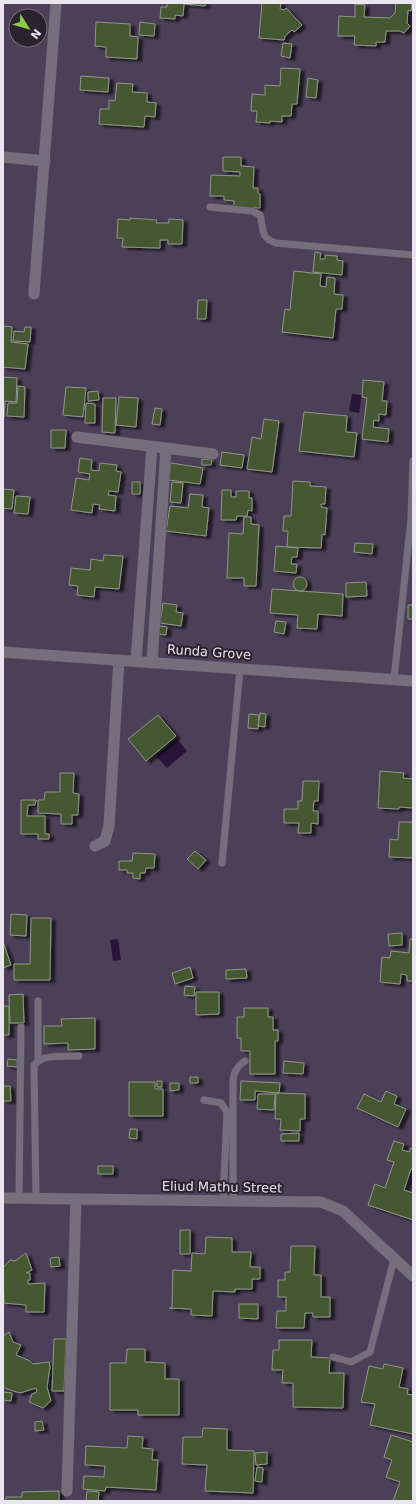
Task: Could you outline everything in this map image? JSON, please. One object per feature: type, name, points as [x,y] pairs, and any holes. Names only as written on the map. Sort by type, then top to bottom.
[{"type":"street","points":[[34,294],[56,3]]},
{"type":"street","points":[[3,157],[45,161]]},
{"type":"street","points":[[77,437],[213,454]]},
{"type":"street","points":[[136,661],[152,447]]},
{"type":"street","points":[[152,662],[166,448]]},
{"type":"street","name":"Runda Grove","points":[[3,652],[413,681]]},
{"type":"street","points":[[95,846],[106,841],[109,826],[119,660]]},
{"type":"street","name":"Eliud Mathu Street","points":[[3,1198],[321,1202],[343,1211],[413,1276]]},
{"type":"street","points":[[67,1491],[76,1199]]},
{"type":"lane","points":[[210,207],[252,211],[260,215],[264,235],[269,241],[413,255]]},
{"type":"lane","points":[[394,679],[411,519],[413,461]]},
{"type":"lane","points":[[222,863],[240,669]]},
{"type":"lane","points":[[38,1001],[38,1060]]},
{"type":"lane","points":[[19,1199],[21,1027]]},
{"type":"lane","points":[[36,1199],[34,1065],[38,1060],[44,1058],[79,1056]]},
{"type":"lane","points":[[228,1201],[234,1072],[238,1066],[245,1061]]},
{"type":"lane","points":[[204,1100],[221,1103],[227,1112],[228,1201]]},
{"type":"lane","points":[[333,1356],[351,1362],[370,1352],[394,1259]]},
{"type":"shaded area","points":[[3,3],[413,3],[413,1501],[3,1501]]},
{"type":"shaded area","points":[[352,394],[362,395],[359,413],[349,411]]},
{"type":"shaded area","points":[[177,739],[187,751],[167,768],[156,756]]},
{"type":"shaded area","points":[[118,939],[121,960],[113,961],[110,940]]},
{"type":"building","points":[[167,3],[206,3],[205,6],[184,4],[183,16],[175,15],[175,19],[160,18],[161,7],[167,7]]},
{"type":"building","points":[[262,3],[281,3],[280,9],[285,10],[286,8],[302,25],[294,32],[292,30],[285,36],[284,40],[259,38]]},
{"type":"building","points":[[396,3],[412,3],[411,11],[408,10],[407,23],[410,26],[404,33],[400,31],[386,31],[385,42],[376,42],[376,46],[354,45],[355,36],[338,36],[339,16],[355,17],[355,4],[365,5],[364,17],[390,18],[395,13]]},
{"type":"building","points":[[96,22],[130,24],[130,36],[138,37],[137,59],[106,57],[106,47],[95,46]]},
{"type":"building","points":[[140,22],[155,24],[154,36],[139,35]]},
{"type":"building","points":[[283,43],[292,44],[290,58],[281,56]]},
{"type":"building","points":[[281,68],[300,69],[297,104],[292,104],[291,116],[282,116],[282,122],[256,122],[257,111],[251,111],[252,94],[265,95],[265,85],[280,86]]},
{"type":"building","points":[[81,76],[109,78],[108,92],[80,90]]},
{"type":"building","points":[[308,78],[318,80],[316,98],[306,97]]},
{"type":"building","points":[[117,83],[133,84],[132,92],[147,93],[147,102],[156,103],[155,117],[145,116],[144,127],[99,124],[100,109],[109,109],[109,100],[115,101]]},
{"type":"building","points":[[223,157],[241,157],[241,166],[254,167],[253,188],[258,188],[258,193],[260,194],[260,208],[234,207],[234,201],[224,200],[224,196],[210,196],[211,175],[240,176],[240,172],[223,171]]},
{"type":"building","points":[[130,218],[157,220],[156,223],[169,223],[169,219],[183,220],[182,244],[168,244],[168,240],[160,240],[160,248],[122,247],[123,238],[117,238],[118,219],[130,220]]},
{"type":"building","points":[[315,252],[321,253],[320,259],[325,259],[325,255],[337,256],[337,260],[343,261],[342,275],[313,272]]},
{"type":"building","points":[[294,271],[321,274],[320,286],[326,287],[327,277],[335,278],[334,294],[343,295],[342,309],[336,309],[333,338],[282,332],[285,309],[290,310]]},
{"type":"building","points":[[198,300],[207,300],[206,319],[197,319]]},
{"type":"building","points":[[3,326],[12,327],[11,342],[28,344],[25,369],[3,367]]},
{"type":"building","points":[[25,327],[31,327],[30,342],[13,341],[14,331],[24,332]]},
{"type":"building","points":[[3,377],[17,378],[16,402],[5,401],[4,417]]},
{"type":"building","points":[[363,380],[384,382],[382,401],[387,401],[386,415],[379,414],[379,421],[374,420],[373,427],[389,429],[388,442],[362,439],[367,398],[362,397]]},
{"type":"building","points":[[18,386],[25,387],[24,417],[7,416],[8,403],[17,403]]},
{"type":"building","points":[[66,387],[86,388],[83,417],[63,415]]},
{"type":"building","points":[[98,391],[99,400],[88,401],[88,392]]},
{"type":"building","points":[[119,397],[138,398],[136,427],[116,425]]},
{"type":"building","points":[[103,398],[116,398],[115,433],[102,432]]},
{"type":"building","points":[[86,403],[95,404],[95,423],[85,423]]},
{"type":"building","points":[[155,408],[162,409],[160,425],[152,424]]},
{"type":"building","points":[[304,412],[347,416],[346,432],[357,433],[354,457],[299,451]]},
{"type":"building","points":[[264,419],[279,421],[272,472],[247,469],[252,437],[261,439]]},
{"type":"building","points":[[51,430],[66,430],[65,448],[51,448]]},
{"type":"building","points":[[222,452],[244,455],[242,468],[220,465]]},
{"type":"building","points":[[80,458],[92,460],[91,470],[99,471],[100,463],[117,465],[116,471],[121,472],[118,492],[109,491],[108,495],[116,496],[115,511],[99,509],[100,505],[93,504],[92,513],[71,510],[76,478],[89,480],[90,474],[78,472]]},
{"type":"building","points":[[202,459],[212,460],[211,465],[202,465]]},
{"type":"building","points":[[171,463],[203,468],[200,484],[169,480]]},
{"type":"building","points":[[293,481],[310,482],[310,486],[326,487],[325,504],[321,504],[321,507],[327,508],[325,535],[322,534],[321,548],[287,547],[288,531],[283,531],[284,516],[291,516]]},
{"type":"building","points":[[132,482],[140,482],[140,494],[132,494]]},
{"type":"building","points":[[172,482],[183,483],[181,503],[170,502]]},
{"type":"building","points":[[3,489],[14,490],[12,509],[3,508]]},
{"type":"building","points":[[222,490],[231,490],[231,497],[236,497],[236,491],[249,491],[249,498],[252,498],[252,511],[248,510],[247,516],[237,516],[236,520],[221,520]]},
{"type":"building","points":[[190,494],[203,495],[202,507],[209,508],[206,536],[166,531],[170,506],[188,508]]},
{"type":"building","points":[[16,496],[30,497],[28,514],[14,513]]},
{"type":"building","points":[[244,517],[251,517],[251,524],[259,525],[256,586],[244,586],[244,578],[227,578],[229,533],[243,534]]},
{"type":"building","points":[[355,543],[373,544],[372,554],[354,552]]},
{"type":"building","points":[[276,546],[298,548],[297,557],[292,557],[291,564],[297,564],[296,573],[274,571]]},
{"type":"building","points":[[104,555],[123,556],[119,589],[95,587],[94,597],[77,595],[78,586],[69,585],[71,568],[90,570],[91,559],[103,561]]},
{"type":"building","points":[[297,577],[303,577],[307,581],[307,587],[303,591],[297,591],[293,587],[293,581]]},
{"type":"building","points":[[366,582],[367,596],[346,597],[346,583]]},
{"type":"building","points":[[272,589],[343,594],[342,616],[318,614],[317,629],[297,628],[298,615],[270,613]]},
{"type":"building","points":[[163,603],[177,605],[176,612],[183,613],[181,626],[160,623]]},
{"type":"building","points":[[408,605],[413,605],[413,619],[408,619]]},
{"type":"building","points":[[276,621],[286,622],[284,634],[274,632]]},
{"type":"building","points":[[160,626],[167,627],[166,635],[158,634]]},
{"type":"building","points":[[260,713],[266,714],[265,727],[258,726]]},
{"type":"building","points":[[249,714],[259,715],[258,729],[248,728]]},
{"type":"building","points":[[158,715],[176,736],[146,761],[128,739]]},
{"type":"building","points":[[380,771],[404,773],[403,778],[413,779],[413,808],[378,808]]},
{"type":"building","points":[[60,773],[74,773],[73,793],[79,794],[78,815],[72,815],[72,824],[61,824],[61,814],[38,813],[38,800],[44,800],[45,792],[60,792]]},
{"type":"building","points":[[303,781],[319,781],[318,801],[314,801],[313,811],[318,811],[318,824],[311,823],[311,833],[298,833],[299,823],[284,823],[284,809],[298,809],[298,801],[302,801]]},
{"type":"building","points":[[21,800],[36,800],[35,805],[28,805],[27,816],[45,816],[45,834],[49,834],[49,839],[38,839],[38,834],[21,834]]},
{"type":"building","points":[[399,822],[413,822],[413,858],[389,857],[390,839],[398,840]]},
{"type":"building","points":[[195,851],[206,860],[198,869],[187,859]]},
{"type":"building","points":[[133,853],[155,854],[154,868],[146,868],[145,873],[140,873],[140,879],[133,878],[133,873],[127,873],[127,870],[119,870],[119,861],[132,861]]},
{"type":"building","points":[[11,914],[27,915],[26,936],[10,935]]},
{"type":"building","points":[[31,918],[51,918],[50,980],[14,980],[14,964],[30,964]]},
{"type":"building","points":[[402,933],[402,945],[389,946],[388,934]]},
{"type":"building","points":[[410,939],[413,939],[413,981],[407,981],[407,975],[401,974],[400,984],[380,982],[382,957],[390,958],[391,951],[409,953]]},
{"type":"building","points":[[3,942],[11,965],[3,968]]},
{"type":"building","points":[[190,967],[193,978],[175,984],[172,973]]},
{"type":"building","points":[[246,969],[247,978],[226,979],[226,970]]},
{"type":"building","points":[[185,986],[195,987],[194,996],[184,995]]},
{"type":"building","points":[[196,992],[219,992],[219,1014],[196,1015]]},
{"type":"building","points":[[23,994],[24,1023],[10,1023],[9,995]]},
{"type":"building","points":[[3,1006],[9,1006],[9,1035],[3,1035]]},
{"type":"building","points":[[244,1008],[268,1008],[268,1017],[273,1017],[273,1030],[278,1030],[278,1041],[275,1041],[275,1074],[250,1074],[250,1051],[241,1051],[241,1038],[237,1038],[237,1017],[244,1017]]},
{"type":"building","points":[[95,1018],[95,1049],[68,1050],[68,1043],[44,1044],[44,1026],[62,1026],[61,1019]]},
{"type":"building","points":[[8,1059],[17,1060],[17,1067],[7,1066]]},
{"type":"building","points":[[284,1061],[304,1063],[303,1074],[283,1073]]},
{"type":"building","points":[[190,1077],[198,1077],[198,1083],[190,1083]]},
{"type":"building","points":[[157,1081],[162,1081],[162,1087],[157,1087]]},
{"type":"building","points":[[241,1081],[280,1083],[279,1093],[255,1091],[255,1100],[240,1100]]},
{"type":"building","points":[[129,1082],[155,1082],[155,1089],[163,1089],[163,1116],[129,1116]]},
{"type":"building","points":[[170,1083],[179,1083],[179,1090],[170,1091]]},
{"type":"building","points":[[3,1086],[10,1086],[11,1101],[3,1101]]},
{"type":"building","points":[[386,1091],[397,1096],[394,1104],[406,1109],[398,1127],[357,1108],[364,1094],[381,1102]]},
{"type":"building","points":[[276,1093],[305,1094],[305,1119],[300,1119],[300,1131],[280,1130],[281,1119],[275,1119]]},
{"type":"building","points":[[258,1094],[275,1094],[274,1110],[257,1109]]},
{"type":"building","points":[[130,1129],[137,1129],[137,1139],[129,1138]]},
{"type":"building","points":[[299,1133],[299,1141],[281,1141],[281,1134]]},
{"type":"building","points":[[394,1141],[404,1144],[402,1150],[409,1152],[411,1148],[413,1149],[413,1169],[411,1169],[404,1190],[413,1193],[413,1220],[368,1205],[375,1184],[385,1188],[394,1162],[387,1160]]},
{"type":"building","points":[[98,1166],[113,1166],[113,1174],[98,1174]]},
{"type":"building","points":[[180,1230],[190,1230],[190,1254],[180,1254]]},
{"type":"building","points":[[206,1237],[232,1238],[232,1252],[251,1252],[250,1267],[260,1267],[260,1279],[252,1279],[252,1289],[235,1289],[235,1292],[213,1291],[212,1316],[191,1315],[191,1309],[169,1308],[172,1308],[173,1270],[191,1271],[192,1253],[205,1254]]},
{"type":"building","points":[[291,1246],[315,1246],[314,1275],[321,1275],[321,1297],[330,1297],[330,1317],[313,1317],[313,1313],[305,1313],[304,1328],[276,1328],[277,1311],[286,1311],[286,1297],[278,1297],[278,1280],[285,1280],[285,1272],[290,1272]]},
{"type":"building","points":[[26,1253],[32,1270],[26,1273],[30,1273],[30,1280],[28,1280],[28,1284],[45,1283],[44,1312],[26,1312],[26,1305],[4,1303],[3,1268],[10,1260],[15,1261]]},
{"type":"building","points":[[59,1257],[60,1266],[51,1267],[50,1258]]},
{"type":"building","points":[[239,1304],[258,1304],[258,1319],[239,1318]]},
{"type":"building","points":[[9,1332],[13,1342],[21,1345],[16,1355],[30,1361],[33,1364],[49,1362],[50,1367],[47,1387],[51,1401],[43,1408],[29,1402],[32,1394],[37,1392],[36,1388],[20,1393],[7,1389],[3,1386],[3,1336]]},
{"type":"building","points":[[54,1339],[66,1339],[64,1391],[52,1391]]},
{"type":"building","points":[[279,1340],[312,1340],[311,1357],[330,1358],[329,1373],[344,1373],[343,1408],[293,1407],[293,1383],[282,1383],[283,1370],[272,1370],[273,1350],[279,1350]]},
{"type":"building","points":[[127,1349],[145,1349],[145,1362],[165,1363],[165,1379],[179,1379],[179,1415],[138,1415],[138,1410],[110,1410],[110,1363],[126,1363]]},
{"type":"building","points":[[384,1364],[403,1368],[399,1387],[408,1389],[407,1394],[413,1395],[413,1434],[370,1425],[375,1404],[361,1402],[369,1366],[383,1369]]},
{"type":"building","points":[[3,1392],[12,1393],[11,1401],[3,1400]]},
{"type":"building","points":[[42,1421],[44,1430],[35,1431],[35,1422]]},
{"type":"building","points":[[203,1428],[227,1429],[227,1450],[254,1451],[253,1493],[205,1491],[207,1465],[182,1464],[183,1437],[202,1437]]},
{"type":"building","points":[[391,1435],[413,1442],[413,1501],[393,1501],[400,1482],[386,1477],[392,1460],[384,1457]]},
{"type":"building","points":[[128,1436],[143,1437],[142,1448],[153,1449],[152,1460],[158,1460],[156,1490],[106,1487],[105,1491],[83,1489],[84,1476],[104,1477],[105,1466],[85,1465],[86,1446],[127,1448]]},
{"type":"building","points":[[267,1452],[267,1464],[256,1465],[255,1453]]},
{"type":"building","points":[[257,1467],[263,1468],[262,1482],[255,1481]]},
{"type":"building","points":[[59,1491],[59,1501],[6,1501],[6,1497],[22,1497],[22,1492]]},
{"type":"building","points":[[87,1491],[99,1492],[98,1501],[86,1501]]}]
